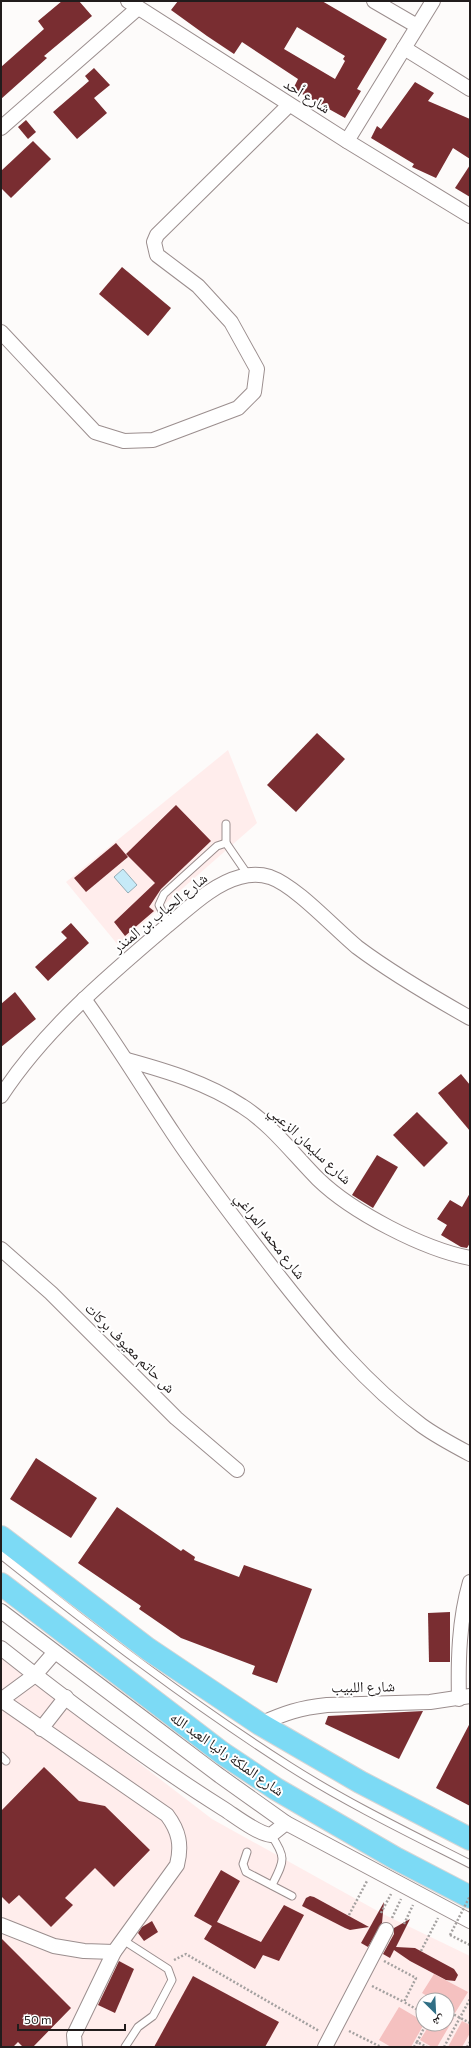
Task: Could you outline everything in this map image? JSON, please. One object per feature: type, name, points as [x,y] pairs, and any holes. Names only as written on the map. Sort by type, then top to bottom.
[{"type":"main road","points":[[1,1537],[148,1649],[260,1724],[360,1782],[470,1839]]},
{"type":"main road","name":"شارع الملكة رانيا العبد الله","points":[[1,1584],[222,1753],[283,1793],[395,1858],[470,1897]]},
{"type":"street","points":[[374,1],[417,26]]},
{"type":"street","points":[[347,141],[433,1]]},
{"type":"street","points":[[1,128],[133,4]]},
{"type":"street","name":"شارع أحد","points":[[133,4],[289,105],[470,216]]},
{"type":"street","points":[[404,48],[470,89]]},
{"type":"street","points":[[1,332],[96,432],[124,442],[154,440],[238,408],[254,392],[257,369],[231,322],[198,286],[157,255],[154,242],[157,235],[289,105]]},
{"type":"street","name":"شارع الحباب بن المنذر","points":[[1,1096],[13,1078],[42,1043],[84,999],[168,925],[218,887],[240,877],[258,874],[272,878],[291,889],[357,946],[403,978],[470,1018]]},
{"type":"street","name":"شارع محمد المراغي","points":[[84,999],[127,1060],[173,1134],[222,1202],[318,1325],[360,1372],[420,1425],[470,1454]]},
{"type":"street","name":"شارع سليمان الزعبي","points":[[127,1060],[166,1071],[203,1085],[243,1106],[275,1133],[319,1180],[354,1206],[405,1235],[470,1258]]},
{"type":"street","name":"ش حاتم معيوف بركات","points":[[1,1249],[51,1293],[176,1418],[237,1470]]},
{"type":"street","points":[[464,1698],[461,1630],[465,1600],[470,1582]]},
{"type":"street","points":[[1,1611],[54,1653],[286,1823],[470,1921]]},
{"type":"street","points":[[1,1648],[35,1675],[166,1771],[263,1833],[271,1835],[286,1823]]},
{"type":"street","points":[[54,1653],[35,1675],[1,1700],[167,1815],[175,1826],[180,1845],[177,1865],[114,1952],[74,2035],[75,2047]]},
{"type":"street","points":[[41,1729],[66,1697]]},
{"type":"street","name":"شارع اللبيب","points":[[260,1724],[291,1711],[310,1707],[327,1705],[430,1702],[464,1698]]},
{"type":"street","points":[[1,1925],[54,1946],[84,1951],[114,1952]]},
{"type":"street","points":[[330,2036],[386,1930]]},
{"type":"lane","points":[[226,824],[226,843],[248,876]]},
{"type":"lane","points":[[168,925],[159,905],[164,894],[217,846],[226,843]]},
{"type":"lane","points":[[1,1555],[142,1664],[289,1767],[340,1797],[470,1864]]},
{"type":"lane","points":[[271,1835],[280,1848],[283,1857],[282,1866],[272,1885]]},
{"type":"lane","points":[[247,1852],[243,1864],[244,1870],[292,1896]]},
{"type":"lane","points":[[123,1940],[163,1966],[171,1974],[172,1980],[153,2016],[138,2027],[125,2047]]},
{"type":"path","points":[[349,1916],[372,1870]]},
{"type":"path","points":[[382,1913],[407,1888]]},
{"type":"path","points":[[404,1924],[407,1888]]},
{"type":"path","points":[[386,1930],[407,1888]]},
{"type":"path","points":[[470,1897],[450,1935],[470,1945]]},
{"type":"path","points":[[421,1951],[443,1907]]},
{"type":"path","points":[[163,1966],[186,1954],[330,2036],[381,2047]]},
{"type":"path","points":[[373,1955],[416,1978],[404,2002]]},
{"type":"path","points":[[360,1980],[415,2008]]},
{"type":"path","points":[[444,2047],[470,1999]]},
{"type":"path","points":[[455,2015],[470,2023]]},
{"type":"path","points":[[414,2047],[422,2032]]},
{"type":"path","points":[[417,2042],[427,2047]]},
{"type":"path","points":[[467,2047],[470,2042]]},
{"type":"shaded area","points":[[228,750],[257,823],[118,945],[66,882]]},
{"type":"shaded area","points":[[1,1657],[212,1819],[383,1914],[470,1956],[470,2047],[1,2047]]},
{"type":"shaded area","points":[[434,1974],[468,1992],[455,2013],[455,1992],[423,1992]]},
{"type":"shaded area","points":[[399,2007],[415,2016],[415,2032],[419,2032],[411,2047],[391,2047],[379,2040]]},
{"type":"shaded area","points":[[462,2021],[470,2025],[470,2033],[462,2047],[448,2047]]},
{"type":"shaded area","points":[[425,2032],[446,2032],[437,2047],[432,2047],[420,2040]]},
{"type":"water","points":[[123,869],[137,885],[128,893],[114,877]]},
{"type":"building","points":[[62,1],[79,1],[92,16],[44,56],[47,58],[1,99],[1,67],[44,29],[38,21]]},
{"type":"building","points":[[178,1],[322,1],[387,39],[357,89],[361,91],[345,118],[293,89],[298,79],[242,42],[234,54],[171,10]],"holes":[[[297,27],[345,56],[343,59],[345,61],[335,79],[284,49]]]},
{"type":"building","points":[[94,68],[110,85],[94,98],[107,113],[77,139],[53,112],[89,81],[85,76]]},
{"type":"building","points":[[415,82],[434,93],[428,101],[470,119],[470,159],[453,148],[436,178],[412,167],[414,164],[371,138],[377,126],[381,129]]},
{"type":"building","points":[[26,120],[36,132],[28,139],[18,127]]},
{"type":"building","points":[[33,141],[51,159],[11,198],[1,188],[1,171]]},
{"type":"building","points":[[470,165],[470,197],[455,188]]},
{"type":"building","points":[[122,267],[171,308],[148,336],[99,294]]},
{"type":"building","points":[[317,733],[345,759],[296,812],[267,785]]},
{"type":"building","points":[[176,805],[211,841],[161,889],[149,907],[154,911],[125,936],[114,922],[155,883],[126,854]]},
{"type":"building","points":[[116,843],[128,857],[86,892],[74,878]]},
{"type":"building","points":[[71,923],[89,943],[48,981],[35,967],[67,938],[61,932]]},
{"type":"building","points":[[15,992],[36,1019],[1,1047],[1,1004]]},
{"type":"building","points":[[461,1074],[470,1085],[470,1131],[438,1093]]},
{"type":"building","points":[[417,1112],[448,1143],[424,1167],[393,1135]]},
{"type":"building","points":[[377,1155],[398,1167],[373,1208],[352,1195]]},
{"type":"building","points":[[470,1193],[470,1243],[467,1248],[461,1247],[441,1235],[447,1225],[437,1219],[450,1200],[462,1207]]},
{"type":"building","points":[[36,1458],[97,1498],[71,1538],[10,1499]]},
{"type":"building","points":[[117,1507],[181,1551],[183,1549],[195,1557],[194,1560],[239,1577],[244,1565],[312,1589],[277,1683],[252,1674],[255,1666],[181,1638],[139,1609],[141,1606],[78,1563]]},
{"type":"building","points":[[450,1612],[450,1662],[429,1662],[428,1613]]},
{"type":"building","points":[[423,1711],[399,1759],[325,1724],[328,1716]]},
{"type":"building","points":[[470,1723],[470,1806],[436,1788]]},
{"type":"building","points":[[44,1767],[79,1801],[105,1806],[150,1850],[114,1887],[95,1868],[65,1898],[73,1905],[51,1927],[19,1895],[9,1904],[1,1896],[1,1811]]},
{"type":"building","points":[[221,1870],[240,1881],[217,1922],[261,1942],[284,1905],[304,1915],[279,1961],[263,1955],[255,1969],[204,1939],[212,1926],[194,1916]]},
{"type":"building","points":[[310,1896],[369,1927],[350,1930],[302,1906],[306,1898]]},
{"type":"building","points":[[384,1902],[382,1923],[368,1947],[361,1943]]},
{"type":"building","points":[[410,1919],[396,1947],[415,1948],[454,1969],[458,1975],[455,1981],[446,1980],[410,1961],[394,1950],[390,1958],[383,1954],[394,1934],[394,1928]]},
{"type":"building","points":[[152,1921],[158,1932],[144,1941],[138,1933],[142,1927]]},
{"type":"building","points":[[1,1938],[71,2008],[33,2047],[23,2047],[18,2042],[13,2047],[1,2047]]},
{"type":"building","points":[[119,1961],[134,1969],[115,2013],[98,2005]]},
{"type":"building","points":[[193,1976],[279,2022],[265,2047],[154,2047]]}]
